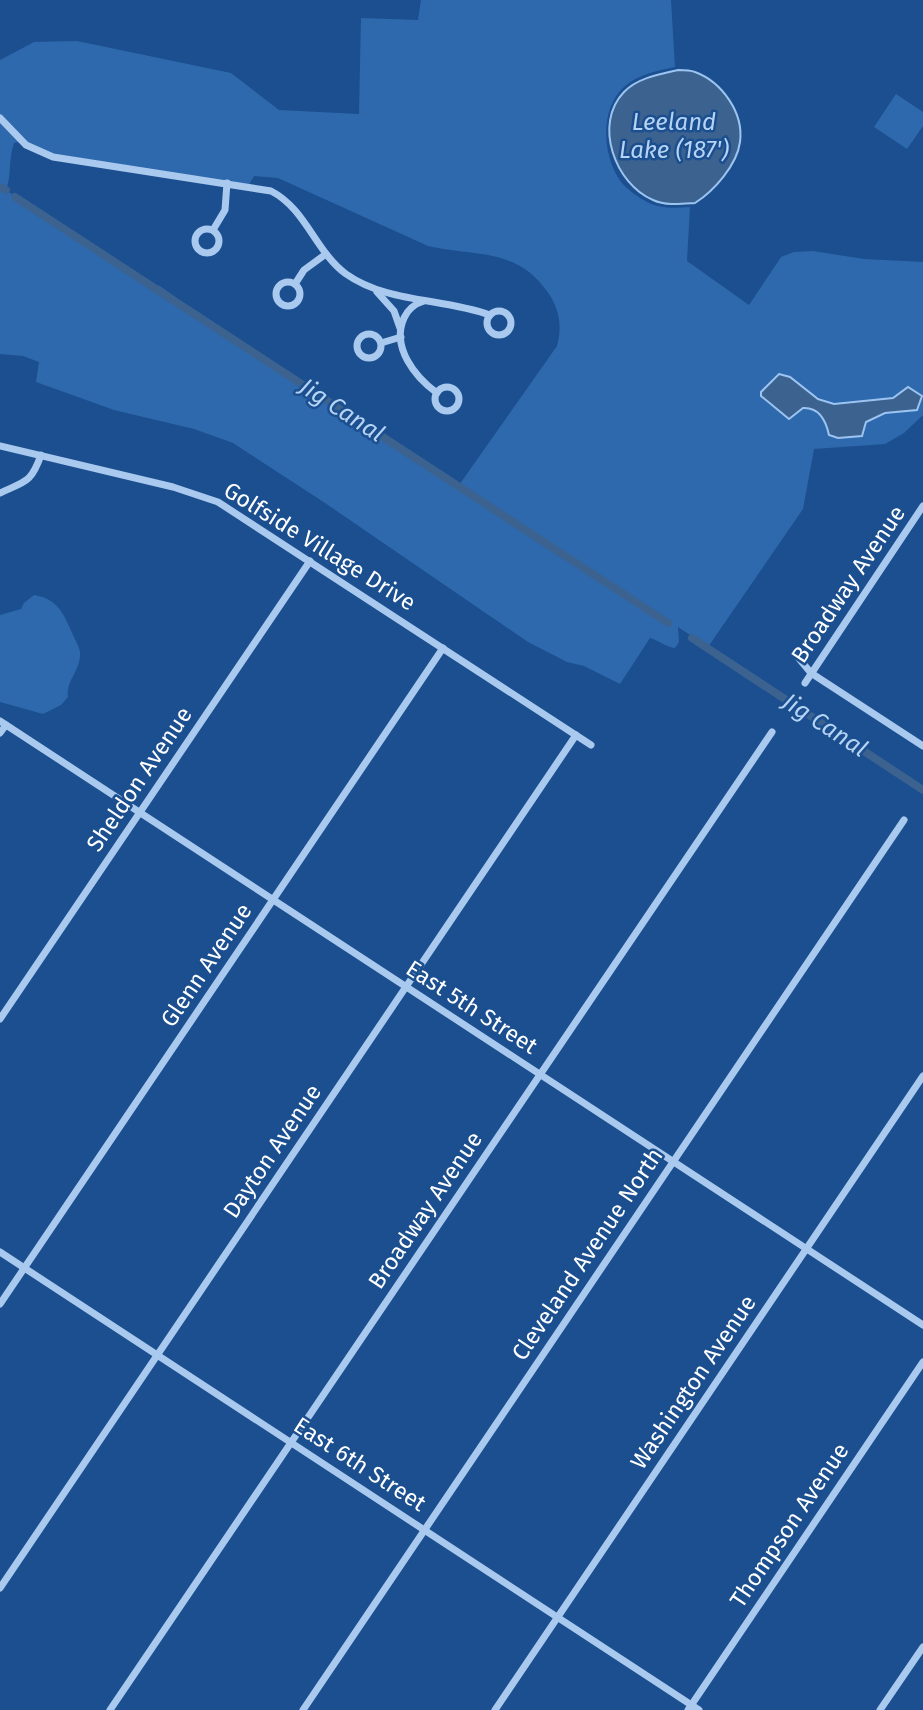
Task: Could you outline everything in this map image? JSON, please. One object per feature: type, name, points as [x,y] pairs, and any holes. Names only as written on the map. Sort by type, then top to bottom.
[{"type":"street","points":[[0,118],[26,145],[53,157],[262,188],[280,195],[299,214],[326,254],[346,273],[373,289],[394,311],[410,365],[437,393]]},
{"type":"street","points":[[213,230],[225,210],[228,183]]},
{"type":"street","points":[[295,284],[304,270],[326,254]]},
{"type":"street","points":[[373,289],[490,315]]},
{"type":"street","points":[[400,328],[410,309],[419,302],[431,300]]},
{"type":"street","points":[[381,343],[401,337]]},
{"type":"street","name":"Golfside Village Drive","points":[[0,446],[208,498],[228,507],[591,745]]},
{"type":"street","points":[[0,494],[29,480],[41,455]]},
{"type":"street","name":"Broadway Avenue","points":[[805,683],[923,506]]},
{"type":"street","name":"Sheldon Avenue","points":[[0,1018],[310,561]]},
{"type":"street","name":"Glenn Avenue","points":[[0,1304],[443,648]]},
{"type":"street","points":[[796,655],[811,673],[923,746]]},
{"type":"street","points":[[0,733],[3,723]]},
{"type":"street","name":"East 5th Street","points":[[3,723],[923,1325]]},
{"type":"street","name":"Broadway Avenue","points":[[110,1710],[772,732]]},
{"type":"street","name":"Dayton Avenue","points":[[0,1588],[576,735]]},
{"type":"street","name":"Cleveland Avenue North","points":[[303,1710],[904,820]]},
{"type":"street","name":"Washington Avenue","points":[[495,1710],[923,1076]]},
{"type":"street","name":"East 6th Street","points":[[0,1252],[559,1617],[690,1707],[699,1710]]},
{"type":"street","name":"Thompson Avenue","points":[[690,1707],[923,1362]]},
{"type":"street","points":[[880,1710],[923,1647]]},
{"type":"shaded area","points":[[421,0],[671,0],[675,67],[655,71],[625,86],[611,107],[606,132],[610,159],[621,182],[627,188],[657,206],[690,207],[687,261],[749,305],[781,257],[794,252],[813,251],[864,259],[923,262],[923,415],[904,433],[885,444],[814,449],[803,509],[708,647],[678,627],[679,642],[675,648],[650,638],[620,684],[528,642],[233,443],[194,429],[114,410],[36,382],[39,362],[23,356],[0,354],[0,60],[34,42],[77,41],[231,73],[279,110],[359,114],[361,18],[418,20]],"holes":[[[18,142],[44,157],[249,185],[254,176],[278,178],[428,246],[495,256],[510,261],[537,279],[553,300],[559,319],[557,346],[457,488],[160,286],[138,280],[6,190],[12,149],[14,143]],[[795,380],[806,392],[834,404],[893,398],[908,387],[922,396],[917,410],[885,413],[866,422],[862,436],[838,438],[829,435],[826,424],[816,411],[799,410]]]},
{"type":"shaded area","points":[[896,94],[923,112],[923,126],[907,149],[874,127]]},
{"type":"shaded area","points":[[34,595],[49,600],[60,609],[80,653],[68,697],[61,705],[43,714],[0,702],[0,615],[21,609]]},
{"type":"water","name":"Leeland Lake (187')","points":[[678,70],[695,72],[722,91],[735,110],[740,142],[724,177],[710,192],[695,203],[668,204],[653,200],[628,181],[613,152],[610,120],[615,105],[629,87],[649,77]]},
{"type":"water","points":[[779,374],[790,377],[818,399],[834,404],[893,398],[908,387],[922,396],[917,410],[885,413],[866,422],[862,436],[838,438],[829,435],[824,420],[817,412],[803,408],[789,419],[761,396],[761,392]]},
{"type":"waterway","name":"Jig Canal","points":[[0,187],[6,190]]},
{"type":"waterway","name":"Jig Canal","points":[[15,197],[668,623]]},
{"type":"waterway","name":"Jig Canal","points":[[692,638],[923,790]]}]
